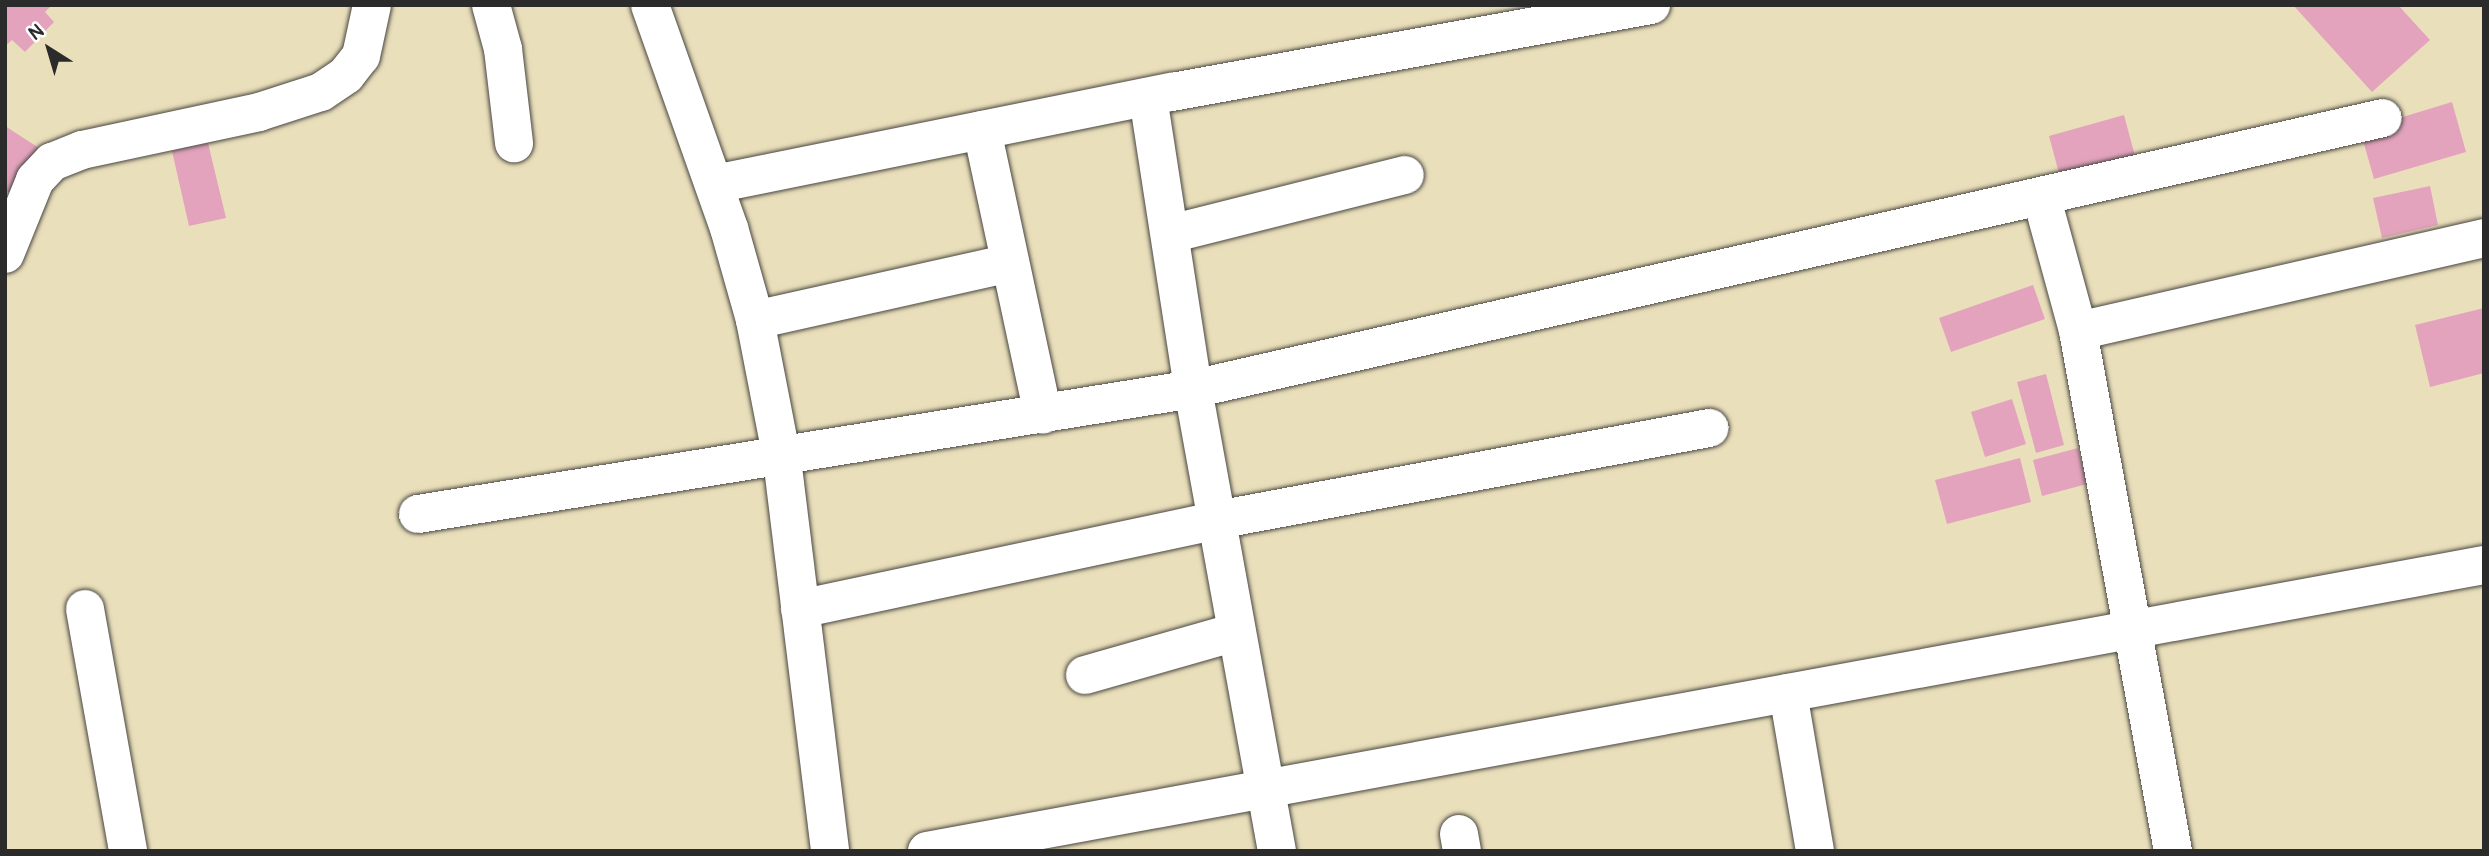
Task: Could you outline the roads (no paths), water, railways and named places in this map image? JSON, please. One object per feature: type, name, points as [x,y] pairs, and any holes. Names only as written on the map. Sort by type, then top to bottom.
[{"type":"street","points":[[341,5],[361,56]]},
{"type":"street","points":[[5,254],[35,180],[52,162],[82,150],[259,112],[321,92],[346,75],[361,56],[372,5]]},
{"type":"street","points":[[491,5],[503,49],[514,143]]},
{"type":"street","points":[[650,5],[714,184],[755,320],[782,459],[830,851]]},
{"type":"street","points":[[714,184],[1148,97],[1651,5]]},
{"type":"street","points":[[1148,97],[1193,389],[1277,851]]},
{"type":"street","points":[[418,514],[782,459],[1193,389],[2042,199],[2383,118]]},
{"type":"street","points":[[982,130],[1043,415]]},
{"type":"street","points":[[1170,234],[1405,176]]},
{"type":"street","points":[[2042,199],[2078,331],[2174,851]]},
{"type":"street","points":[[2078,331],[2484,238]]},
{"type":"street","points":[[755,320],[1010,263]]},
{"type":"street","points":[[800,609],[1217,520],[1709,428]]},
{"type":"street","points":[[927,851],[2484,565]]},
{"type":"street","points":[[85,609],[128,851]]},
{"type":"street","points":[[1085,674],[1236,632]]},
{"type":"street","points":[[1788,693],[1815,851]]}]
